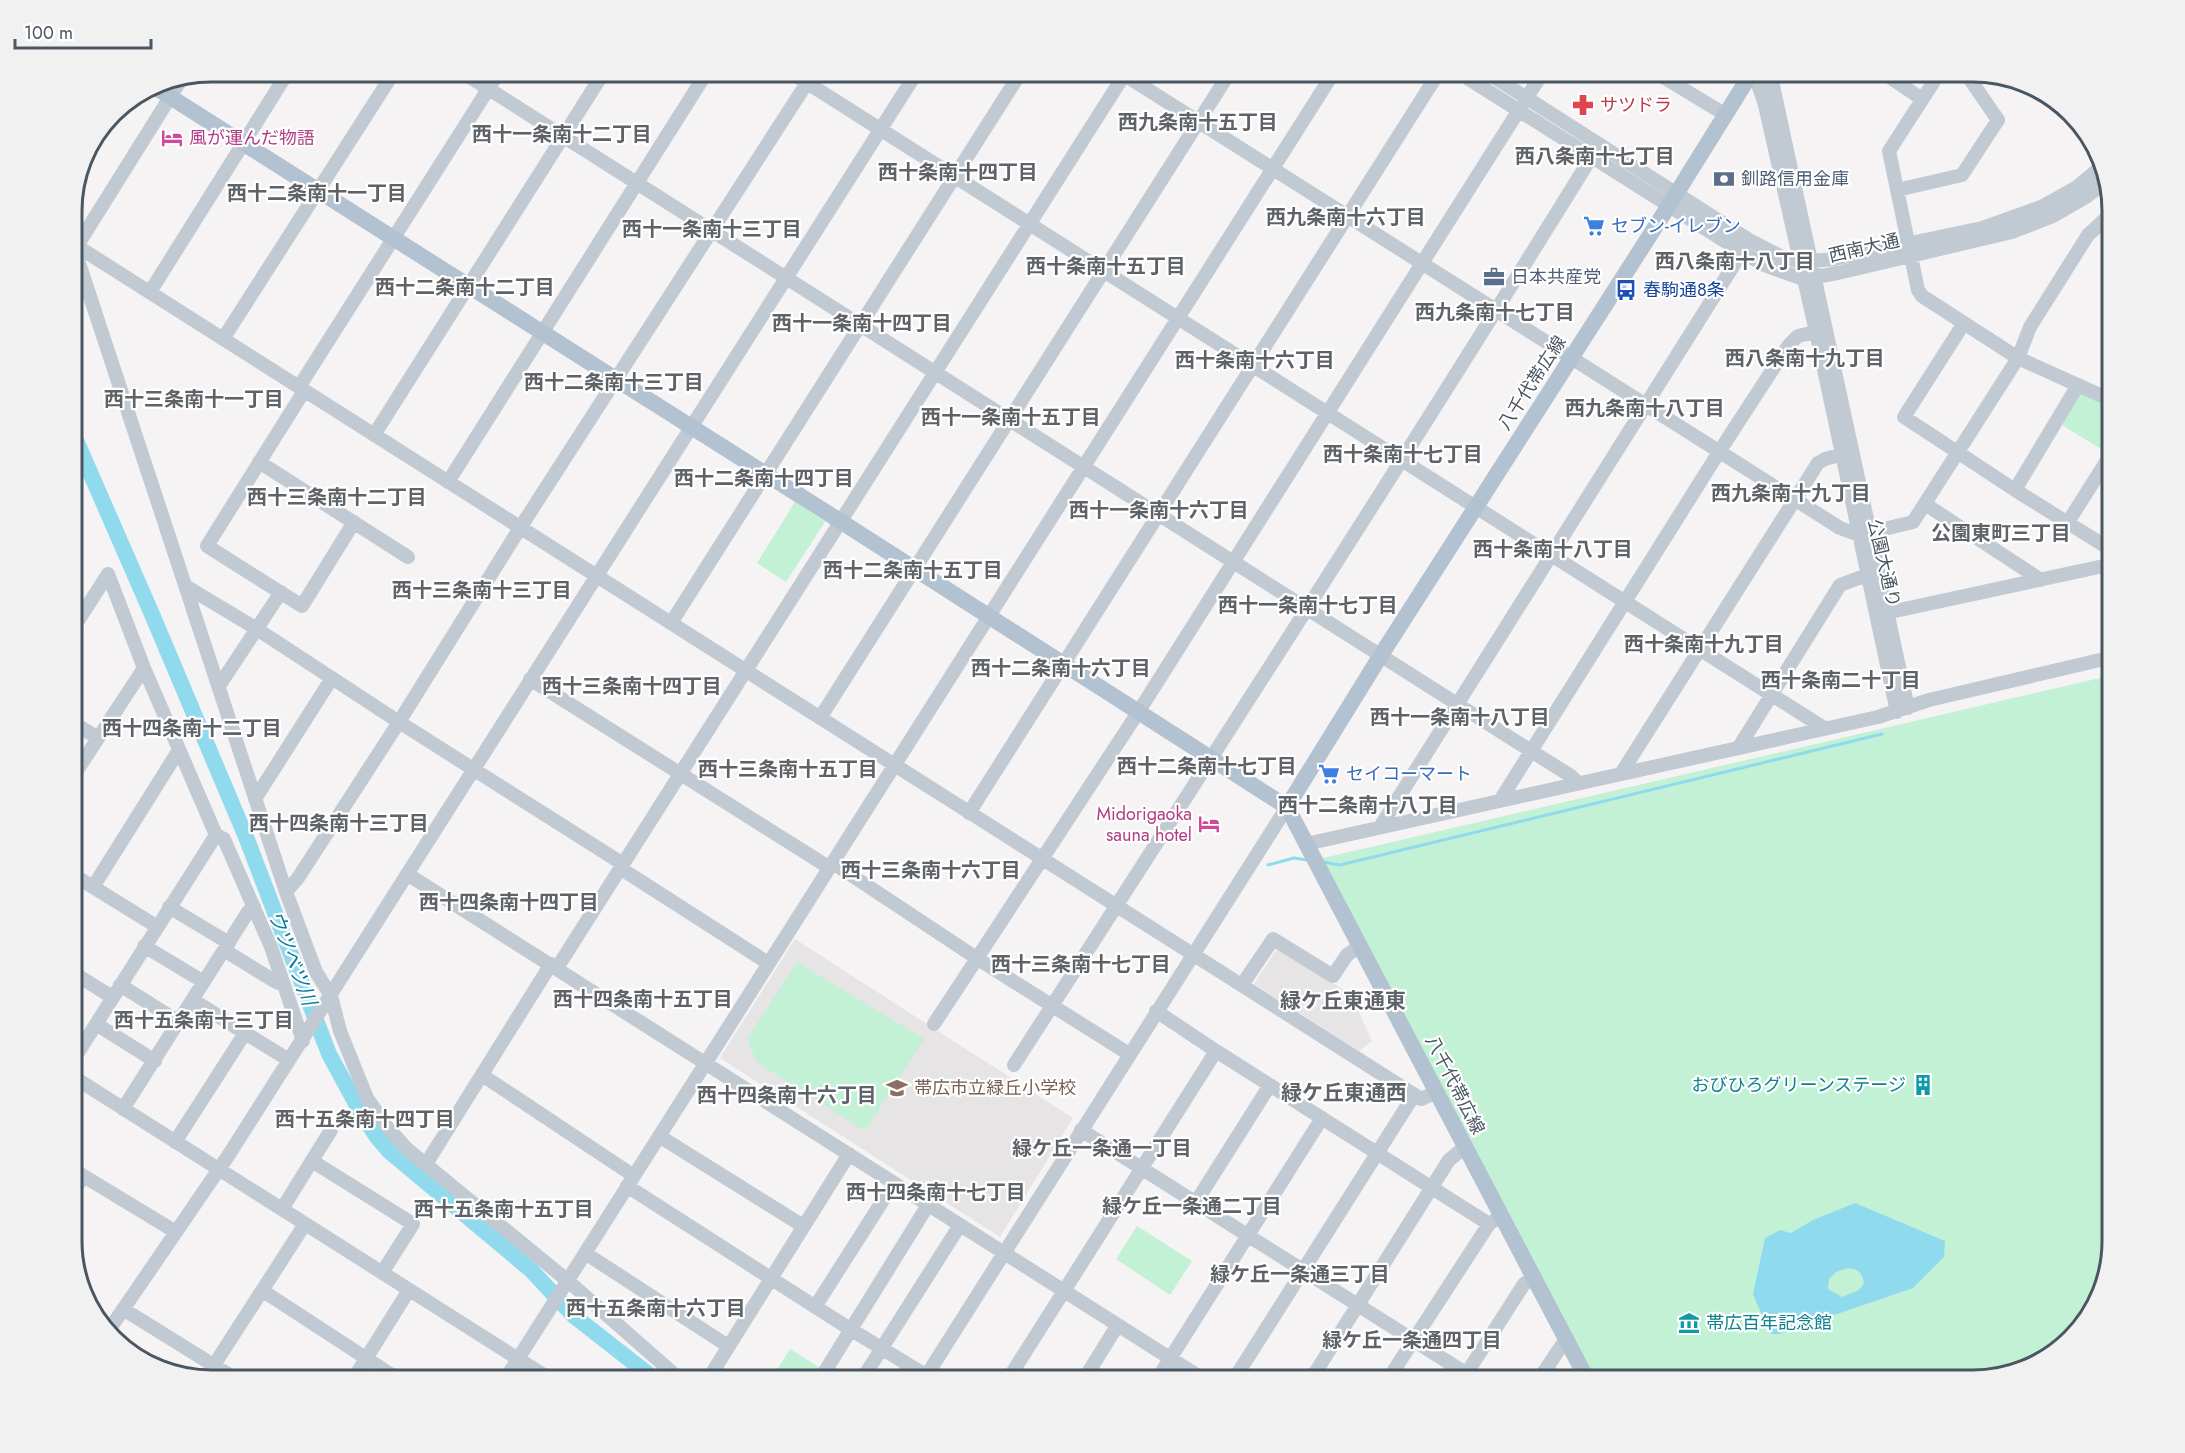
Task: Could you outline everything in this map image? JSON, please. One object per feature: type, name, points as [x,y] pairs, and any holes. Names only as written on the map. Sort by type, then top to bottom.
[{"type":"main road","name":"八千代帯広線","points":[[1287,807],[1381,655],[1746,82]]},
{"type":"main road","name":"八千代帯広線","points":[[162,92],[1287,807],[1465,1147],[1495,1220],[1534,1278],[1582,1370]]},
{"type":"street","points":[[426,1164],[482,1075],[622,866],[1030,224],[1117,82]]},
{"type":"street","points":[[1138,82],[1794,500],[1840,528],[1864,534],[1913,522],[2019,358],[2030,327],[2088,235],[2103,221]]},
{"type":"street","points":[[820,718],[1224,82]]},
{"type":"street","points":[[512,1370],[1327,82]]},
{"type":"street","points":[[969,813],[1432,82]]},
{"type":"street","name":"西南大通","points":[[1474,82],[1592,156],[1672,201],[1780,256],[1805,262],[1910,249],[2012,232],[2053,216],[2100,186]]},
{"type":"street","name":"西南大通","points":[[1502,82],[1742,252],[1764,265],[1809,278],[1982,228],[2041,207],[2077,188],[2096,171]]},
{"type":"street","points":[[934,1024],[1139,711],[1536,82]]},
{"type":"street","points":[[1672,82],[1725,115]]},
{"type":"street","name":"公園大通り","points":[[1757,82],[1765,105],[1809,278],[1902,710]]},
{"type":"street","name":"公園大通り","points":[[1772,82],[1805,262]]},
{"type":"street","points":[[1896,82],[1922,99]]},
{"type":"street","points":[[1933,82],[1889,151],[1918,290],[1922,296],[2019,358],[2103,396]]},
{"type":"street","points":[[1897,190],[1962,175],[1998,120],[1972,82]]},
{"type":"street","points":[[150,292],[281,83]]},
{"type":"street","points":[[223,339],[387,83]]},
{"type":"street","points":[[480,83],[1381,655],[1578,783]]},
{"type":"street","points":[[354,522],[302,606],[207,546],[393,239],[492,83]]},
{"type":"street","points":[[374,435],[597,83]]},
{"type":"street","points":[[448,482],[700,83]]},
{"type":"street","points":[[286,892],[298,878],[399,722],[520,528],[806,83]]},
{"type":"street","points":[[818,83],[881,129],[1824,728]]},
{"type":"street","points":[[112,1325],[219,1170],[305,1037],[910,83]]},
{"type":"street","points":[[671,623],[1014,83]]},
{"type":"street","points":[[83,231],[176,88]]},
{"type":"street","points":[[1014,1065],[1213,758],[1592,156]]},
{"type":"street","points":[[83,251],[520,528],[597,574],[1420,1099],[1437,1092]]},
{"type":"street","points":[[1380,827],[1742,252]]},
{"type":"street","points":[[83,275],[286,892],[367,1098],[388,1128],[407,1149],[669,1370]]},
{"type":"street","points":[[1964,323],[1904,417],[2103,545]]},
{"type":"street","points":[[1501,799],[1788,346],[1798,336],[1821,331]]},
{"type":"street","points":[[2015,490],[2078,385]]},
{"type":"street","points":[[1622,772],[1818,463],[1847,453]]},
{"type":"street","points":[[259,462],[408,557]]},
{"type":"street","points":[[2068,522],[2103,467]]},
{"type":"street","points":[[1925,504],[2041,580]]},
{"type":"street","name":"公園大通り","points":[[1864,534],[1867,575],[1883,614]]},
{"type":"street","points":[[1883,614],[2103,566]]},
{"type":"street","points":[[83,613],[108,574],[144,668],[216,835],[224,839],[254,907],[305,1037]]},
{"type":"street","points":[[1739,747],[1840,585],[1867,575]]},
{"type":"street","points":[[187,587],[257,629],[768,963]]},
{"type":"street","points":[[219,686],[281,592]]},
{"type":"street","points":[[1306,844],[1902,710],[1929,700],[2103,659]]},
{"type":"street","points":[[83,761],[144,668]]},
{"type":"street","points":[[255,799],[332,678]]},
{"type":"street","points":[[530,679],[1130,1054]]},
{"type":"street","points":[[83,729],[98,738]]},
{"type":"street","points":[[93,887],[179,750]]},
{"type":"street","points":[[933,1370],[1081,1130],[1287,807]]},
{"type":"street","points":[[83,1045],[156,926],[216,835]]},
{"type":"street","points":[[407,874],[1188,1370]]},
{"type":"street","points":[[83,881],[156,926]]},
{"type":"street","points":[[169,907],[276,982],[284,985]]},
{"type":"street","points":[[123,1109],[248,912],[254,907]]},
{"type":"street","points":[[1242,985],[1273,939],[1333,976],[1347,955],[1360,946]]},
{"type":"street","points":[[144,946],[204,982]]},
{"type":"street","points":[[83,979],[112,997]]},
{"type":"street","points":[[120,985],[179,1022]]},
{"type":"street","points":[[193,1000],[289,1060]]},
{"type":"street","points":[[1156,1011],[1432,1188],[1495,1220],[1394,1370]]},
{"type":"street","points":[[96,1024],[154,1060]]},
{"type":"street","points":[[174,1142],[245,1033]]},
{"type":"street","points":[[1014,1370],[1216,1051]]},
{"type":"street","points":[[482,1075],[771,1278],[914,1370]]},
{"type":"street","points":[[83,1083],[536,1370]]},
{"type":"street","points":[[1196,1202],[1270,1085]]},
{"type":"street","points":[[1240,1370],[1414,1095]]},
{"type":"street","points":[[1163,1370],[1250,1236],[1322,1118]]},
{"type":"street","points":[[282,1209],[331,1130]]},
{"type":"street","points":[[1081,1130],[1359,1305],[1456,1370]]},
{"type":"street","points":[[659,1136],[803,1226]]},
{"type":"street","points":[[1317,1370],[1449,1160],[1465,1147]]},
{"type":"street","points":[[714,1370],[849,1154]]},
{"type":"street","points":[[312,1161],[413,1224],[382,1273]]},
{"type":"street","points":[[83,1175],[176,1232]]},
{"type":"street","points":[[815,1307],[894,1184]]},
{"type":"street","points":[[826,1370],[928,1205]]},
{"type":"street","points":[[211,1370],[305,1224]]},
{"type":"street","points":[[868,1370],[960,1225]]},
{"type":"street","points":[[585,1253],[728,1346]]},
{"type":"street","points":[[1474,1370],[1524,1284],[1534,1278]]},
{"type":"street","points":[[360,1370],[409,1290]]},
{"type":"street","points":[[262,1291],[384,1370]]},
{"type":"street","points":[[123,1309],[222,1370]]},
{"type":"street","points":[[1090,1370],[1118,1326]]},
{"type":"street","points":[[1545,1370],[1566,1339]]},
{"type":"shaded area","name":"帯広市立緑丘小学校","points":[[795,939],[1073,1118],[1000,1237],[720,1058]]},
{"type":"shaded area","points":[[1278,947],[1351,995],[1372,1041],[1359,1051],[1254,984]]},
{"type":"green space","points":[[2081,392],[2103,402],[2103,450],[2062,425]]},
{"type":"green space","points":[[795,502],[825,522],[786,582],[757,563]]},
{"type":"green space","points":[[2103,677],[2103,1242],[2096,1283],[2081,1313],[2059,1339],[2045,1349],[2023,1361],[1991,1369],[1586,1370],[1319,859]]},
{"type":"green space","points":[[797,962],[924,1039],[865,1131],[757,1062],[747,1039]]},
{"type":"green space","points":[[1137,1226],[1192,1261],[1170,1295],[1116,1259]]},
{"type":"green space","points":[[790,1349],[822,1369],[821,1370],[777,1370]]},
{"type":"water","points":[[1855,1203],[1945,1241],[1944,1257],[1913,1288],[1779,1334],[1772,1334],[1767,1328],[1753,1294],[1765,1238],[1780,1230],[1791,1233],[1813,1220]],"holes":[[[1852,1269],[1859,1272],[1862,1277],[1864,1283],[1859,1290],[1842,1297],[1828,1289],[1829,1279],[1836,1272]]]},
{"type":"waterway","name":"ウツベツ川","points":[[83,456],[246,837],[329,1054],[360,1111],[389,1151],[531,1270],[574,1316],[643,1370]]},
{"type":"waterway","points":[[1323,862],[1340,865],[1882,734]]},
{"type":"waterway","points":[[1268,865],[1294,858],[1307,860]]},
{"type":"place","name":"サツドラ","points":[[1583,105]]},
{"type":"place","name":"風が運んだ物語","points":[[172,138]]},
{"type":"place","name":"釧路信用金庫","points":[[1724,179]]},
{"type":"place","name":"セブン-イレブン","points":[[1594,226]]},
{"type":"place","name":"日本共産党","points":[[1494,277]]},
{"type":"place","name":"春駒通8条","points":[[1626,290]]},
{"type":"place","name":"セイコーマート","points":[[1329,774]]},
{"type":"place","name":"Midorigaoka sauna hotel","points":[[1209,824]]},
{"type":"place","name":"おびひろグリーンステージ","points":[[1923,1085]]},
{"type":"place","name":"帯広市立緑丘小学校","points":[[897,1088]]},
{"type":"place","name":"帯広百年記念館","points":[[1689,1323]]},
{"type":"district","name":"西九条南十五丁目","points":[[1198,122]]},
{"type":"district","name":"西十一条南十二丁目","points":[[562,134]]},
{"type":"district","name":"西八条南十七丁目","points":[[1595,156]]},
{"type":"district","name":"西十条南十四丁目","points":[[958,172]]},
{"type":"district","name":"西十二条南十一丁目","points":[[317,193]]},
{"type":"district","name":"西九条南十六丁目","points":[[1346,217]]},
{"type":"district","name":"西十一条南十三丁目","points":[[712,229]]},
{"type":"district","name":"西八条南十八丁目","points":[[1735,261]]},
{"type":"district","name":"西十条南十五丁目","points":[[1106,266]]},
{"type":"district","name":"西十二条南十二丁目","points":[[465,287]]},
{"type":"district","name":"西九条南十七丁目","points":[[1495,312]]},
{"type":"district","name":"西十一条南十四丁目","points":[[862,323]]},
{"type":"district","name":"西八条南十九丁目","points":[[1805,358]]},
{"type":"district","name":"西十条南十六丁目","points":[[1255,360]]},
{"type":"district","name":"西十二条南十三丁目","points":[[614,382]]},
{"type":"district","name":"西十三条南十一丁目","points":[[194,399]]},
{"type":"district","name":"西九条南十八丁目","points":[[1645,408]]},
{"type":"district","name":"西十一条南十五丁目","points":[[1011,417]]},
{"type":"district","name":"西十条南十七丁目","points":[[1403,454]]},
{"type":"district","name":"西十二条南十四丁目","points":[[764,478]]},
{"type":"district","name":"西九条南十九丁目","points":[[1791,493]]},
{"type":"district","name":"西十三条南十二丁目","points":[[337,497]]},
{"type":"district","name":"西十一条南十六丁目","points":[[1159,510]]},
{"type":"district","name":"公園東町三丁目","points":[[2001,533]]},
{"type":"district","name":"西十条南十八丁目","points":[[1553,549]]},
{"type":"district","name":"西十二条南十五丁目","points":[[913,570]]},
{"type":"district","name":"西十三条南十三丁目","points":[[482,590]]},
{"type":"district","name":"西十一条南十七丁目","points":[[1308,605]]},
{"type":"district","name":"西十条南十九丁目","points":[[1704,644]]},
{"type":"district","name":"西十二条南十六丁目","points":[[1061,668]]},
{"type":"district","name":"西十条南二十丁目","points":[[1841,680]]},
{"type":"district","name":"西十三条南十四丁目","points":[[632,686]]},
{"type":"district","name":"西十一条南十八丁目","points":[[1460,717]]},
{"type":"district","name":"西十四条南十二丁目","points":[[192,728]]},
{"type":"district","name":"西十二条南十七丁目","points":[[1207,766]]},
{"type":"district","name":"西十三条南十五丁目","points":[[788,769]]},
{"type":"district","name":"西十二条南十八丁目","points":[[1368,805]]},
{"type":"district","name":"西十四条南十三丁目","points":[[339,823]]},
{"type":"district","name":"西十三条南十六丁目","points":[[931,870]]},
{"type":"district","name":"西十四条南十四丁目","points":[[509,902]]},
{"type":"district","name":"西十三条南十七丁目","points":[[1081,964]]},
{"type":"district","name":"西十四条南十五丁目","points":[[643,999]]},
{"type":"district","name":"緑ケ丘東通東","points":[[1343,1001]]},
{"type":"district","name":"西十五条南十三丁目","points":[[204,1020]]},
{"type":"district","name":"緑ケ丘東通西","points":[[1344,1093]]},
{"type":"district","name":"西十四条南十六丁目","points":[[787,1095]]},
{"type":"district","name":"西十五条南十四丁目","points":[[365,1119]]},
{"type":"district","name":"緑ケ丘一条通一丁目","points":[[1102,1148]]},
{"type":"district","name":"西十四条南十七丁目","points":[[936,1192]]},
{"type":"district","name":"緑ケ丘一条通二丁目","points":[[1192,1206]]},
{"type":"district","name":"西十五条南十五丁目","points":[[504,1209]]},
{"type":"district","name":"緑ケ丘一条通三丁目","points":[[1300,1274]]},
{"type":"district","name":"西十五条南十六丁目","points":[[656,1308]]},
{"type":"district","name":"緑ケ丘一条通四丁目","points":[[1412,1340]]}]
